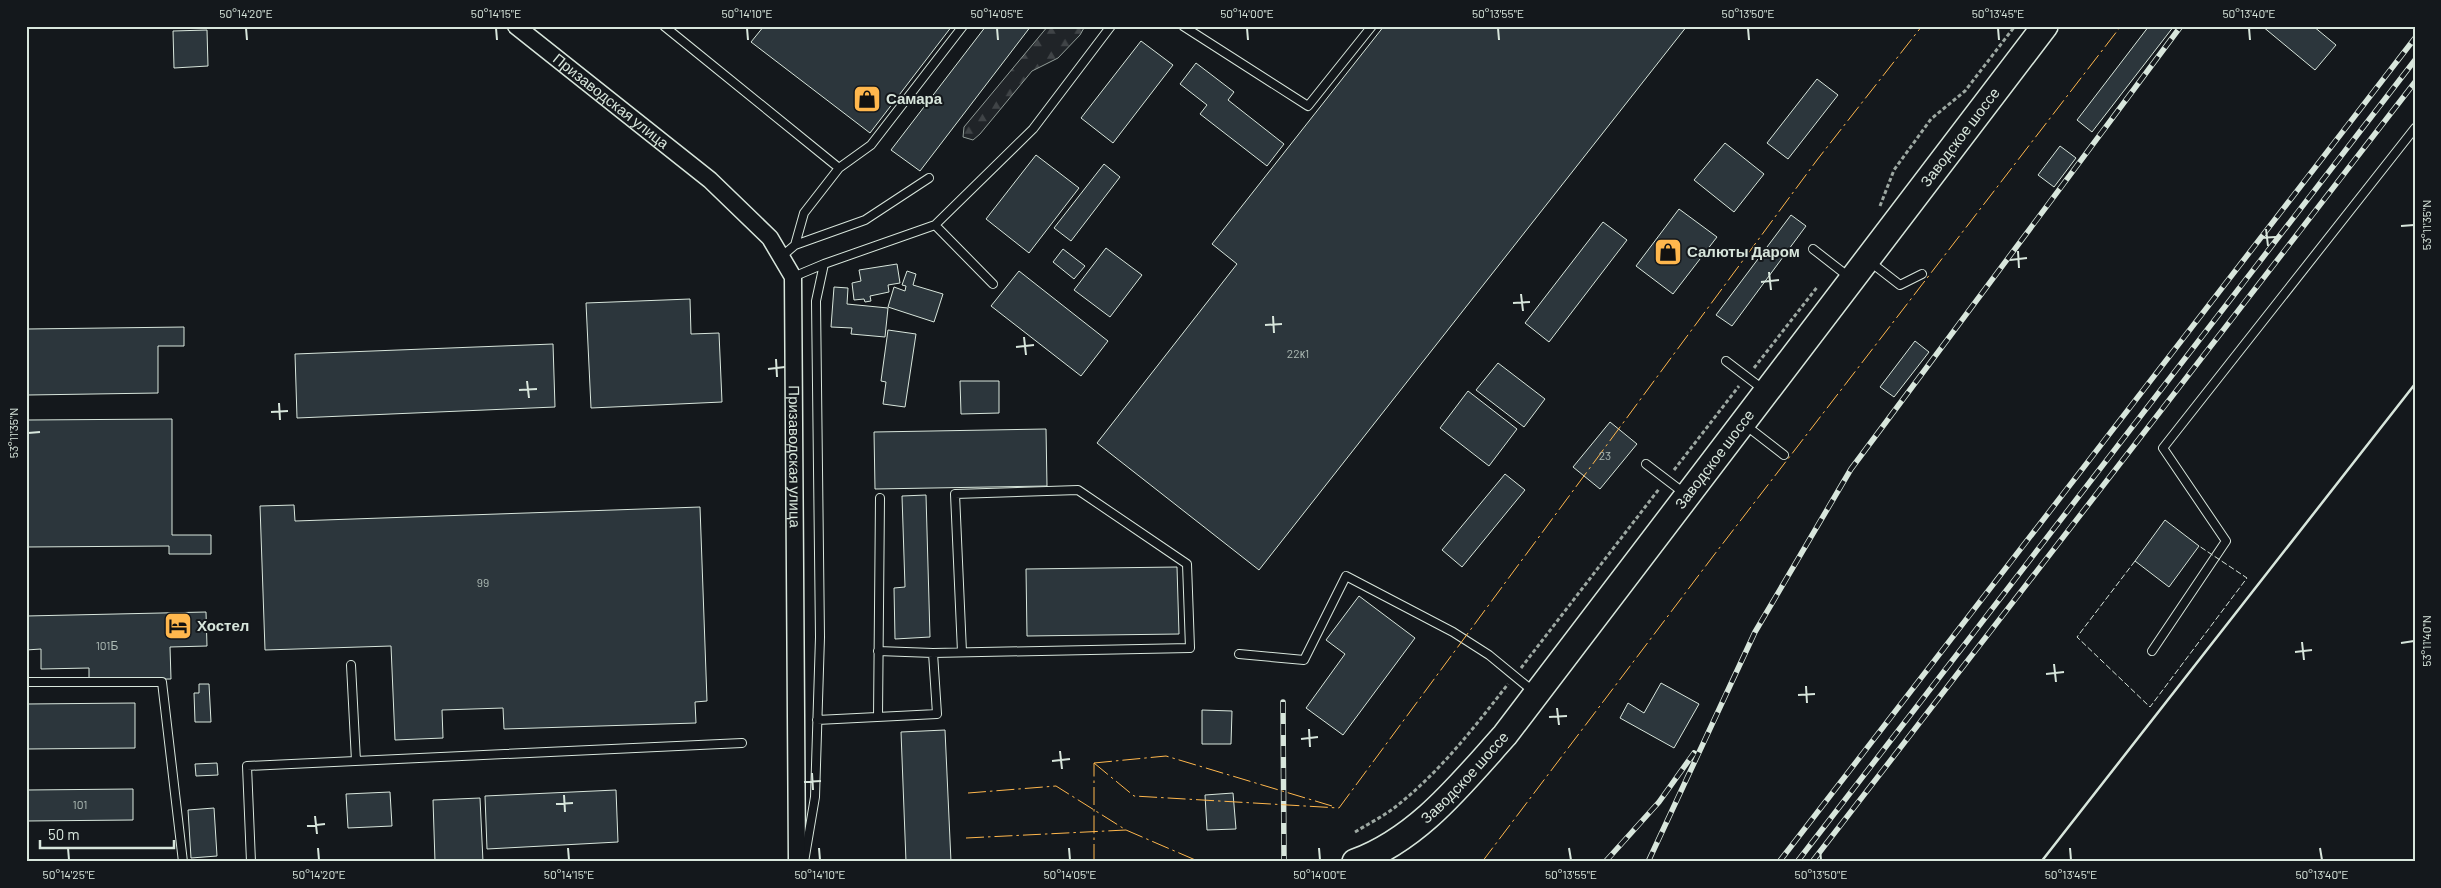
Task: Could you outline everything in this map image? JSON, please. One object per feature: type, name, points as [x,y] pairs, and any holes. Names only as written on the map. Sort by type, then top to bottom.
[{"type":"main road","name":"Заводское шоссе","points":[[1366,860],[1406,834],[1450,797],[1504,735],[1854,280],[2045,26]]},
{"type":"street","name":"Призаводская улица","points":[[516,26],[710,180],[770,238],[793,277],[797,862]]},
{"type":"lane","points":[[664,26],[839,168]]},
{"type":"lane","points":[[796,244],[804,213],[839,168],[871,145],[963,26]]},
{"type":"lane","points":[[793,277],[824,264],[935,225],[1033,129],[1111,26]]},
{"type":"lane","points":[[1184,26],[1308,106],[1372,26]]},
{"type":"lane","points":[[2152,651],[2226,541],[2163,448],[2415,128]]},
{"type":"lane","points":[[782,258],[796,244],[865,220],[929,178]]},
{"type":"lane","points":[[935,225],[993,284]]},
{"type":"lane","points":[[1813,249],[1854,280]]},
{"type":"lane","points":[[1868,260],[1900,285],[1922,274]]},
{"type":"lane","points":[[804,862],[815,796],[820,637],[816,301],[824,264]]},
{"type":"lane","points":[[1726,360],[1767,393]]},
{"type":"lane","points":[[1743,424],[1784,455]]},
{"type":"lane","points":[[1646,464],[1688,496]]},
{"type":"lane","points":[[878,651],[933,653],[1190,648],[1187,564],[1078,490],[955,494],[962,652]]},
{"type":"lane","points":[[878,717],[880,498]]},
{"type":"lane","points":[[1239,654],[1304,660],[1346,576],[1453,632],[1536,694]]},
{"type":"lane","points":[[817,720],[937,714],[933,653]]},
{"type":"lane","points":[[351,666],[356,761]]},
{"type":"lane","points":[[26,682],[162,682],[183,862]]},
{"type":"lane","points":[[251,862],[247,766],[742,743]]},
{"type":"path","points":[[1880,207],[1894,170],[1931,119],[1966,91],[2015,26]]},
{"type":"path","points":[[1355,832],[1393,809],[1431,776],[1463,742],[1834,265]]},
{"type":"green space","points":[[1048,26],[1085,26],[1080,35],[1058,58],[1032,71],[980,134],[973,140],[963,137],[964,127]]},
{"type":"building","points":[[764,26],[952,26],[870,133],[751,42]]},
{"type":"building","points":[[986,26],[1031,26],[920,171],[891,150]]},
{"type":"building","points":[[1384,26],[1687,26],[1259,570],[1097,443],[1237,264],[1212,244]]},
{"type":"building","points":[[2149,26],[2174,26],[2092,132],[2077,120]]},
{"type":"building","points":[[2262,26],[2313,26],[2336,45],[2315,70]]},
{"type":"building","points":[[207,30],[208,66],[174,68],[173,31]]},
{"type":"building","points":[[1141,41],[1173,65],[1113,143],[1081,118]]},
{"type":"building","points":[[1196,63],[1234,92],[1228,100],[1284,144],[1267,166],[1200,114],[1207,105],[1180,84]]},
{"type":"building","points":[[1817,79],[1838,95],[1788,159],[1767,143]]},
{"type":"building","points":[[1725,143],[1764,174],[1734,212],[1694,180]]},
{"type":"building","points":[[2060,146],[2076,158],[2054,187],[2038,175]]},
{"type":"building","points":[[1036,155],[1079,188],[1029,253],[986,219]]},
{"type":"building","points":[[1104,164],[1120,177],[1071,241],[1054,228]]},
{"type":"building","points":[[1679,209],[1717,237],[1673,294],[1636,266]]},
{"type":"building","points":[[1791,215],[1806,226],[1732,326],[1716,315]]},
{"type":"building","points":[[1603,222],[1627,240],[1549,342],[1525,323]]},
{"type":"building","points":[[1106,248],[1142,275],[1110,317],[1074,290]]},
{"type":"building","points":[[1063,249],[1085,266],[1074,279],[1053,262]]},
{"type":"building","points":[[897,264],[900,283],[888,285],[889,292],[870,296],[871,301],[865,302],[864,299],[854,300],[852,283],[861,281],[859,270]]},
{"type":"building","points":[[907,271],[916,274],[913,285],[943,294],[934,322],[888,307],[894,287],[905,291],[906,286],[902,285]]},
{"type":"building","points":[[1019,271],[1108,341],[1081,376],[991,306]]},
{"type":"building","points":[[834,287],[848,288],[847,304],[888,308],[885,337],[851,334],[852,328],[831,327]]},
{"type":"building","points":[[690,299],[691,334],[719,333],[722,402],[591,408],[586,303]]},
{"type":"building","points":[[184,327],[184,346],[158,346],[158,393],[28,395],[27,329]]},
{"type":"building","points":[[888,330],[916,334],[905,407],[883,404],[886,382],[881,381]]},
{"type":"building","points":[[1915,341],[1929,352],[1894,397],[1880,387]]},
{"type":"building","points":[[553,344],[555,407],[297,418],[295,354]]},
{"type":"building","points":[[1498,363],[1545,399],[1524,427],[1476,390]]},
{"type":"building","points":[[960,381],[999,381],[999,413],[961,414]]},
{"type":"building","points":[[1468,391],[1517,429],[1489,466],[1440,428]]},
{"type":"building","points":[[172,419],[172,535],[211,535],[211,554],[169,554],[169,546],[26,547],[26,420]]},
{"type":"building","points":[[1610,422],[1637,444],[1600,489],[1573,467]]},
{"type":"building","points":[[1046,429],[1047,486],[875,489],[874,432]]},
{"type":"building","points":[[1505,474],[1525,490],[1462,567],[1442,550]]},
{"type":"building","points":[[926,495],[930,637],[895,639],[894,588],[905,587],[902,496]]},
{"type":"building","points":[[294,505],[295,521],[700,507],[707,701],[695,702],[696,723],[504,729],[503,708],[442,710],[443,738],[395,740],[391,646],[265,650],[260,506]]},
{"type":"building","points":[[2165,520],[2199,546],[2169,587],[2135,561]]},
{"type":"building","points":[[1177,567],[1179,634],[1027,636],[1026,569]]},
{"type":"building","points":[[1359,596],[1415,638],[1343,735],[1306,708],[1345,654],[1326,640]]},
{"type":"building","points":[[206,612],[207,646],[170,647],[171,679],[89,680],[89,668],[41,669],[41,649],[26,650],[26,616]]},
{"type":"building","points":[[1661,683],[1699,704],[1674,748],[1620,718],[1628,703],[1644,713]]},
{"type":"building","points":[[199,684],[209,684],[211,722],[195,722],[194,693],[199,693]]},
{"type":"building","points":[[135,703],[135,748],[26,749],[26,704]]},
{"type":"building","points":[[1202,710],[1232,711],[1231,744],[1202,744]]},
{"type":"building","points":[[945,730],[951,862],[906,862],[901,732]]},
{"type":"building","points":[[217,763],[218,775],[196,776],[195,764]]},
{"type":"building","points":[[133,789],[133,820],[26,821],[26,790]]},
{"type":"building","points":[[616,790],[618,842],[487,849],[485,796]]},
{"type":"building","points":[[390,792],[392,826],[348,828],[346,794]]},
{"type":"building","points":[[1233,793],[1236,829],[1207,830],[1205,795]]},
{"type":"building","points":[[480,798],[483,862],[435,862],[433,800]]},
{"type":"building","points":[[214,808],[217,856],[191,858],[188,810]]},
{"type":"railway","points":[[1648,862],[1755,632],[1851,469],[2181,26]]},
{"type":"railway","points":[[1779,862],[2415,38]]},
{"type":"railway","points":[[1797,862],[2415,60]]},
{"type":"railway","points":[[1812,862],[2415,82]]},
{"type":"railway","points":[[1283,702],[1284,862]]},
{"type":"railway","points":[[1605,862],[1659,802],[1694,753]]},
{"type":"fence","points":[[2135,561],[2077,637],[2150,707],[2247,578],[2199,546]]},
{"type":"wall","points":[[2041,862],[2415,384]]},
{"type":"power","points":[[1339,808],[1817,160],[1922,26]]},
{"type":"power","points":[[1482,862],[1714,555],[2121,26]]},
{"type":"power","points":[[1094,763],[1166,756],[1332,806]]},
{"type":"power","points":[[1094,763],[1134,796],[1339,808]]},
{"type":"power","points":[[1094,763],[1094,862]]},
{"type":"power","points":[[968,793],[1056,786],[1126,830],[1200,862]]},
{"type":"power","points":[[966,838],[1126,830]]},
{"type":"place","name":"Самара","points":[[867,99]]},
{"type":"place","name":"Салюты Даром","points":[[1668,252]]},
{"type":"place","name":"Хостел","points":[[178,626]]}]
